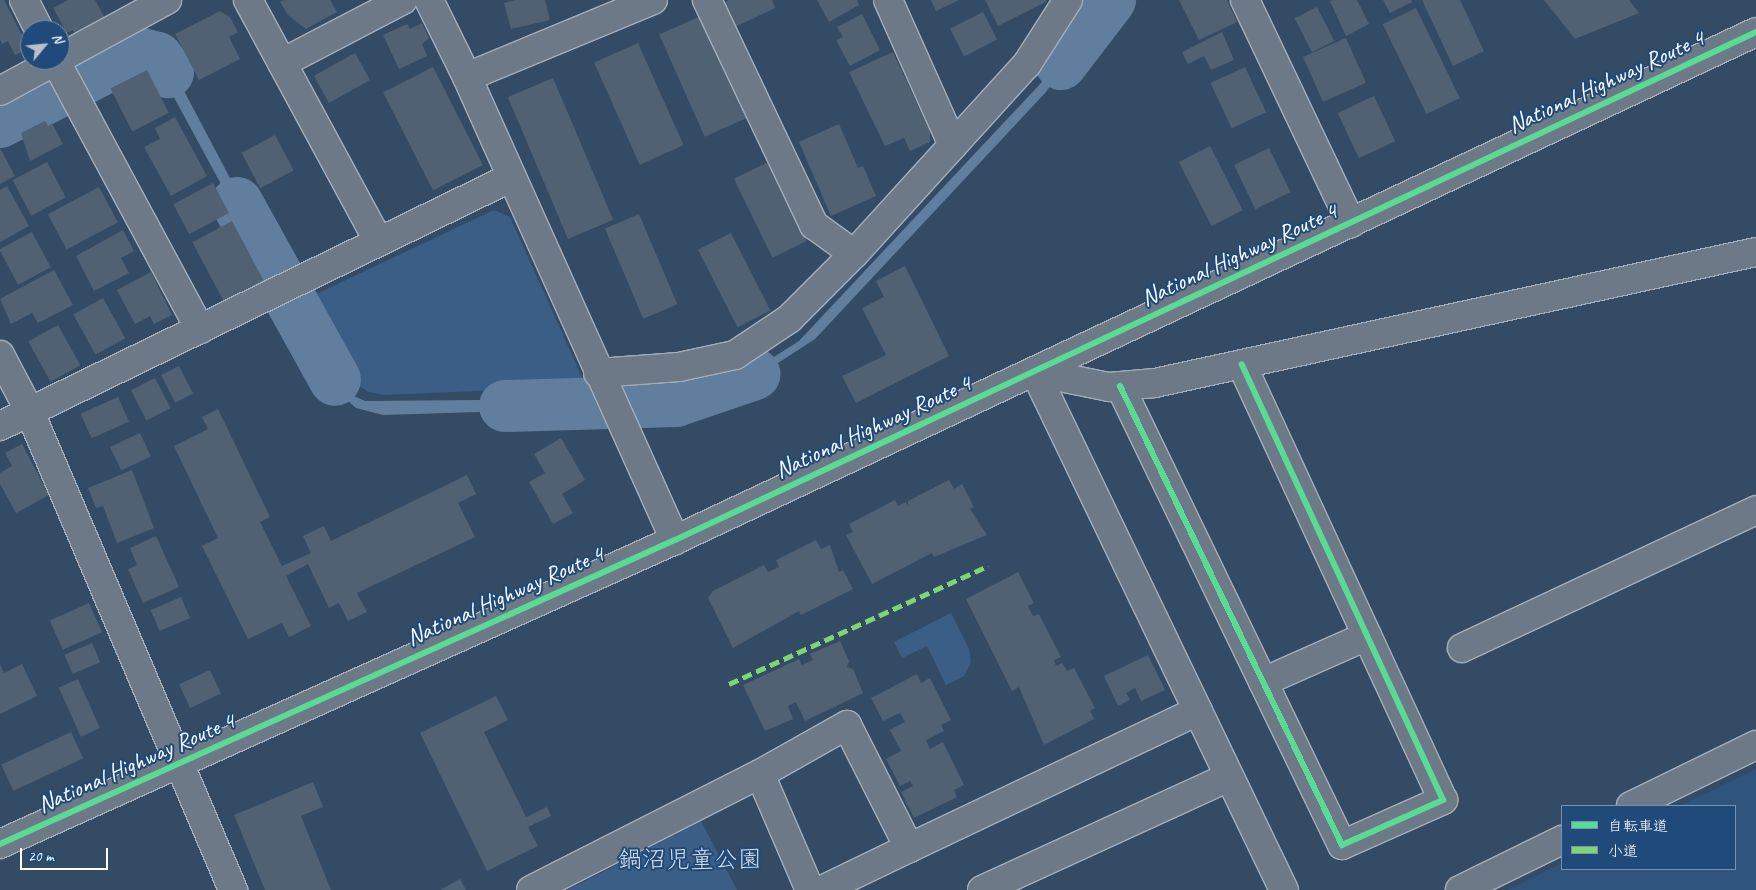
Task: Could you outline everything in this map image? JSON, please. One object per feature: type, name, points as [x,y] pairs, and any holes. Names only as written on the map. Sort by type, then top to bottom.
[{"type":"main road","points":[[24,0],[34,20]]},
{"type":"main road","points":[[70,53],[167,0]]},
{"type":"main road","points":[[248,0],[378,240]]},
{"type":"main road","points":[[282,63],[403,0]]},
{"type":"main road","points":[[429,0],[468,77],[510,178],[675,540]]},
{"type":"main road","points":[[468,77],[653,0]]},
{"type":"main road","points":[[706,0],[814,225],[854,254]]},
{"type":"main road","points":[[888,0],[953,145]]},
{"type":"main road","points":[[598,373],[680,367],[734,355],[789,319],[854,254],[1027,64],[1068,0]]},
{"type":"main road","points":[[1245,0],[1351,223]]},
{"type":"main road","name":"National Highway Route 4","points":[[0,844],[675,540],[1756,32]]},
{"type":"main road","points":[[0,91],[39,70]]},
{"type":"main road","points":[[62,70],[200,329]]},
{"type":"main road","points":[[0,426],[378,240],[510,178]]},
{"type":"main road","points":[[1035,372],[1120,386],[1155,383],[1756,252]]},
{"type":"main road","points":[[0,355],[30,410],[181,763],[233,890]]},
{"type":"main road","points":[[1120,386],[1342,844],[1443,800],[1242,364]]},
{"type":"main road","points":[[1035,372],[1284,890]]},
{"type":"main road","points":[[1462,648],[1756,510]]},
{"type":"main road","points":[[1263,682],[1367,636]]},
{"type":"main road","points":[[822,890],[1198,711]]},
{"type":"main road","points":[[535,889],[760,774],[847,725],[909,848]]},
{"type":"main road","points":[[1633,805],[1756,745]]},
{"type":"main road","points":[[760,774],[810,890]]},
{"type":"main road","points":[[982,890],[1229,777]]},
{"type":"main road","points":[[1460,890],[1561,840]]},
{"type":"shaded area","points":[[1098,0],[1109,0],[1046,92],[815,339],[764,372],[731,387],[701,396],[653,401],[653,393],[699,388],[755,369],[799,341],[1042,82]]},
{"type":"shaded area","points":[[139,49],[157,54],[173,70],[276,265],[267,269],[157,66],[141,59],[109,72],[104,63]]},
{"type":"shaded area","points":[[303,316],[343,384],[354,396],[365,401],[578,399],[579,409],[383,415],[356,408],[332,387],[295,320]]},
{"type":"shaded area","points":[[1756,769],[1756,890],[1507,890],[1561,863],[1561,870],[1736,870],[1736,805],[1682,805]]},
{"type":"green space","points":[[494,210],[510,217],[586,386],[385,395],[369,392],[356,384],[310,297]]},
{"type":"green space","points":[[951,613],[969,649],[971,662],[964,676],[946,685],[927,646],[902,658],[894,642]]},
{"type":"green space","name":"鍋沼児童公園","points":[[701,821],[737,890],[567,890],[593,877]]},
{"type":"building","points":[[0,0],[4,0],[20,31],[20,53],[15,55],[8,41],[2,44],[0,39]]},
{"type":"building","points":[[68,0],[95,0],[107,22],[77,38],[73,30],[70,32],[70,20],[60,20],[53,8]]},
{"type":"building","points":[[284,0],[330,0],[337,12],[306,29],[288,15],[280,2]]},
{"type":"building","points":[[516,0],[545,0],[550,20],[511,29],[504,3]]},
{"type":"building","points":[[729,0],[772,0],[775,8],[735,27],[724,3]]},
{"type":"building","points":[[817,0],[857,0],[859,5],[829,22]]},
{"type":"building","points":[[931,0],[959,0],[936,11]]},
{"type":"building","points":[[985,0],[1046,0],[1046,2],[998,26]]},
{"type":"building","points":[[1179,0],[1227,0],[1237,22],[1199,40]]},
{"type":"building","points":[[1357,0],[1369,24],[1346,36],[1330,1]]},
{"type":"building","points":[[1383,0],[1411,0],[1412,2],[1390,13]]},
{"type":"building","points":[[1422,0],[1460,0],[1484,51],[1453,66]]},
{"type":"building","points":[[1544,0],[1629,0],[1639,13],[1575,39]]},
{"type":"building","points":[[1317,7],[1334,41],[1312,52],[1295,18]]},
{"type":"building","points":[[1416,8],[1460,98],[1427,114],[1383,24]]},
{"type":"building","points":[[220,11],[230,17],[238,32],[229,37],[240,59],[199,80],[175,34]]},
{"type":"building","points":[[983,12],[997,40],[964,56],[950,29]]},
{"type":"building","points":[[862,14],[880,50],[850,66],[836,40],[843,37],[837,27]]},
{"type":"building","points":[[703,15],[749,117],[705,137],[659,35]]},
{"type":"building","points":[[422,23],[429,38],[422,44],[427,56],[399,69],[383,35],[407,24],[410,29]]},
{"type":"building","points":[[1222,32],[1234,60],[1211,70],[1204,56],[1188,64],[1182,52]]},
{"type":"building","points":[[1346,38],[1366,83],[1323,102],[1303,57]]},
{"type":"building","points":[[638,43],[684,145],[640,165],[594,63]]},
{"type":"building","points":[[893,52],[930,131],[930,142],[910,151],[904,138],[885,146],[849,72]]},
{"type":"building","points":[[355,53],[370,80],[329,103],[314,76]]},
{"type":"building","points":[[433,67],[483,165],[433,190],[383,92]]},
{"type":"building","points":[[1245,67],[1266,112],[1232,128],[1211,83]]},
{"type":"building","points":[[147,70],[169,113],[132,131],[110,89]]},
{"type":"building","points":[[553,78],[613,220],[568,239],[508,97]]},
{"type":"building","points":[[1374,96],[1395,141],[1359,158],[1338,113]]},
{"type":"building","points":[[175,117],[207,176],[171,196],[144,147],[160,139],[155,128]]},
{"type":"building","points":[[45,121],[48,126],[52,123],[63,144],[30,161],[21,133]]},
{"type":"building","points":[[839,124],[858,168],[863,166],[876,196],[831,216],[799,142]]},
{"type":"building","points":[[275,135],[294,170],[260,188],[241,153]]},
{"type":"building","points":[[1210,146],[1243,210],[1212,226],[1179,162]]},
{"type":"building","points":[[0,148],[15,176],[0,184]]},
{"type":"building","points":[[1269,148],[1290,192],[1255,209],[1234,165]]},
{"type":"building","points":[[47,162],[66,197],[31,216],[13,180]]},
{"type":"building","points":[[768,162],[807,241],[772,258],[734,179]]},
{"type":"building","points":[[213,183],[229,213],[189,234],[173,204]]},
{"type":"building","points":[[7,186],[29,226],[0,242],[0,190]]},
{"type":"building","points":[[99,187],[118,222],[67,250],[48,214]]},
{"type":"building","points":[[639,214],[677,304],[643,319],[605,228]]},
{"type":"building","points":[[232,221],[263,280],[224,301],[192,242]]},
{"type":"building","points":[[123,230],[134,251],[121,258],[129,273],[94,291],[76,256]]},
{"type":"building","points":[[32,232],[51,267],[18,285],[0,249]]},
{"type":"building","points":[[731,233],[770,311],[738,327],[698,250]]},
{"type":"building","points":[[905,266],[949,356],[856,403],[842,376],[886,355],[862,308],[884,297],[876,281]]},
{"type":"building","points":[[54,270],[73,305],[38,323],[32,313],[11,324],[0,299]]},
{"type":"building","points":[[151,272],[172,315],[154,324],[150,316],[135,324],[117,290]]},
{"type":"building","points":[[103,298],[125,338],[96,355],[73,314]]},
{"type":"building","points":[[58,325],[80,365],[51,382],[28,341]]},
{"type":"building","points":[[179,366],[193,394],[175,403],[161,375]]},
{"type":"building","points":[[155,378],[170,408],[146,421],[131,390]]},
{"type":"building","points":[[118,397],[129,422],[92,438],[81,414]]},
{"type":"building","points":[[218,409],[270,517],[260,522],[282,566],[311,553],[303,536],[324,526],[331,541],[467,475],[476,494],[458,503],[475,537],[357,593],[367,612],[348,621],[339,603],[329,608],[308,564],[286,576],[311,626],[289,637],[282,623],[248,639],[202,546],[218,538],[174,446],[208,429],[202,417]]},
{"type":"building","points":[[140,433],[151,457],[121,471],[110,447]]},
{"type":"building","points":[[561,438],[585,480],[562,494],[573,513],[553,524],[529,482],[545,473],[534,454]]},
{"type":"building","points":[[22,444],[49,495],[16,513],[0,484],[0,473],[12,466],[5,453]]},
{"type":"building","points":[[132,470],[154,528],[117,543],[103,506],[96,508],[88,488]]},
{"type":"building","points":[[949,480],[954,489],[962,484],[974,507],[970,509],[987,535],[934,557],[932,553],[872,584],[846,535],[853,532],[849,524],[895,500],[898,506],[906,502],[908,506],[908,501]]},
{"type":"building","points":[[156,536],[179,587],[143,603],[128,569],[137,565],[130,548]]},
{"type":"building","points":[[816,540],[821,549],[830,545],[839,572],[843,570],[853,589],[801,615],[799,611],[733,648],[708,598],[713,591],[764,565],[768,572],[779,567],[776,560]]},
{"type":"building","points":[[1018,572],[1034,603],[1028,606],[1033,616],[1039,614],[1061,657],[1054,660],[1056,666],[1062,663],[1067,671],[1074,668],[1095,708],[1090,711],[1094,719],[1044,745],[1019,687],[1012,691],[966,599]]},
{"type":"building","points":[[181,597],[190,618],[160,631],[151,610]]},
{"type":"building","points":[[89,603],[102,632],[63,650],[50,620]]},
{"type":"building","points":[[840,641],[849,661],[847,667],[853,669],[863,693],[805,721],[796,702],[788,706],[793,719],[765,731],[743,685],[799,659],[802,665],[813,660],[810,654]]},
{"type":"building","points":[[92,643],[100,662],[73,674],[64,655]]},
{"type":"building","points":[[1148,655],[1165,690],[1141,701],[1135,688],[1126,693],[1130,700],[1118,706],[1104,676]]},
{"type":"building","points":[[22,664],[37,696],[0,714],[0,665],[4,673]]},
{"type":"building","points":[[210,670],[221,694],[190,708],[179,684]]},
{"type":"building","points":[[917,674],[921,683],[930,678],[951,720],[941,725],[944,731],[926,740],[930,749],[943,742],[964,785],[954,790],[957,797],[914,818],[901,792],[913,786],[910,781],[900,786],[886,759],[901,751],[890,730],[905,722],[900,713],[883,721],[871,698]]},
{"type":"building","points":[[78,679],[100,728],[81,737],[59,688]]},
{"type":"building","points":[[496,696],[508,720],[484,732],[526,817],[547,807],[551,816],[528,827],[538,846],[487,871],[420,733]]},
{"type":"building","points":[[71,732],[83,758],[13,791],[1,765]]},
{"type":"building","points":[[313,782],[323,807],[301,816],[331,890],[265,890],[234,815]]},
{"type":"building","points":[[460,879],[466,890],[440,890]]},
{"type":"waterway","points":[[1061,64],[1110,0]]},
{"type":"waterway","points":[[0,122],[135,52],[157,58],[168,72]]},
{"type":"waterway","points":[[237,203],[335,380]]},
{"type":"waterway","points":[[505,406],[676,401],[755,374]]},
{"type":"marked path","points":[[729,684],[988,566]]},
{"type":"cycle path","points":[[0,844],[675,540],[1756,32]]},
{"type":"cycle path","points":[[1120,386],[1342,845],[1443,800],[1242,364]]}]
